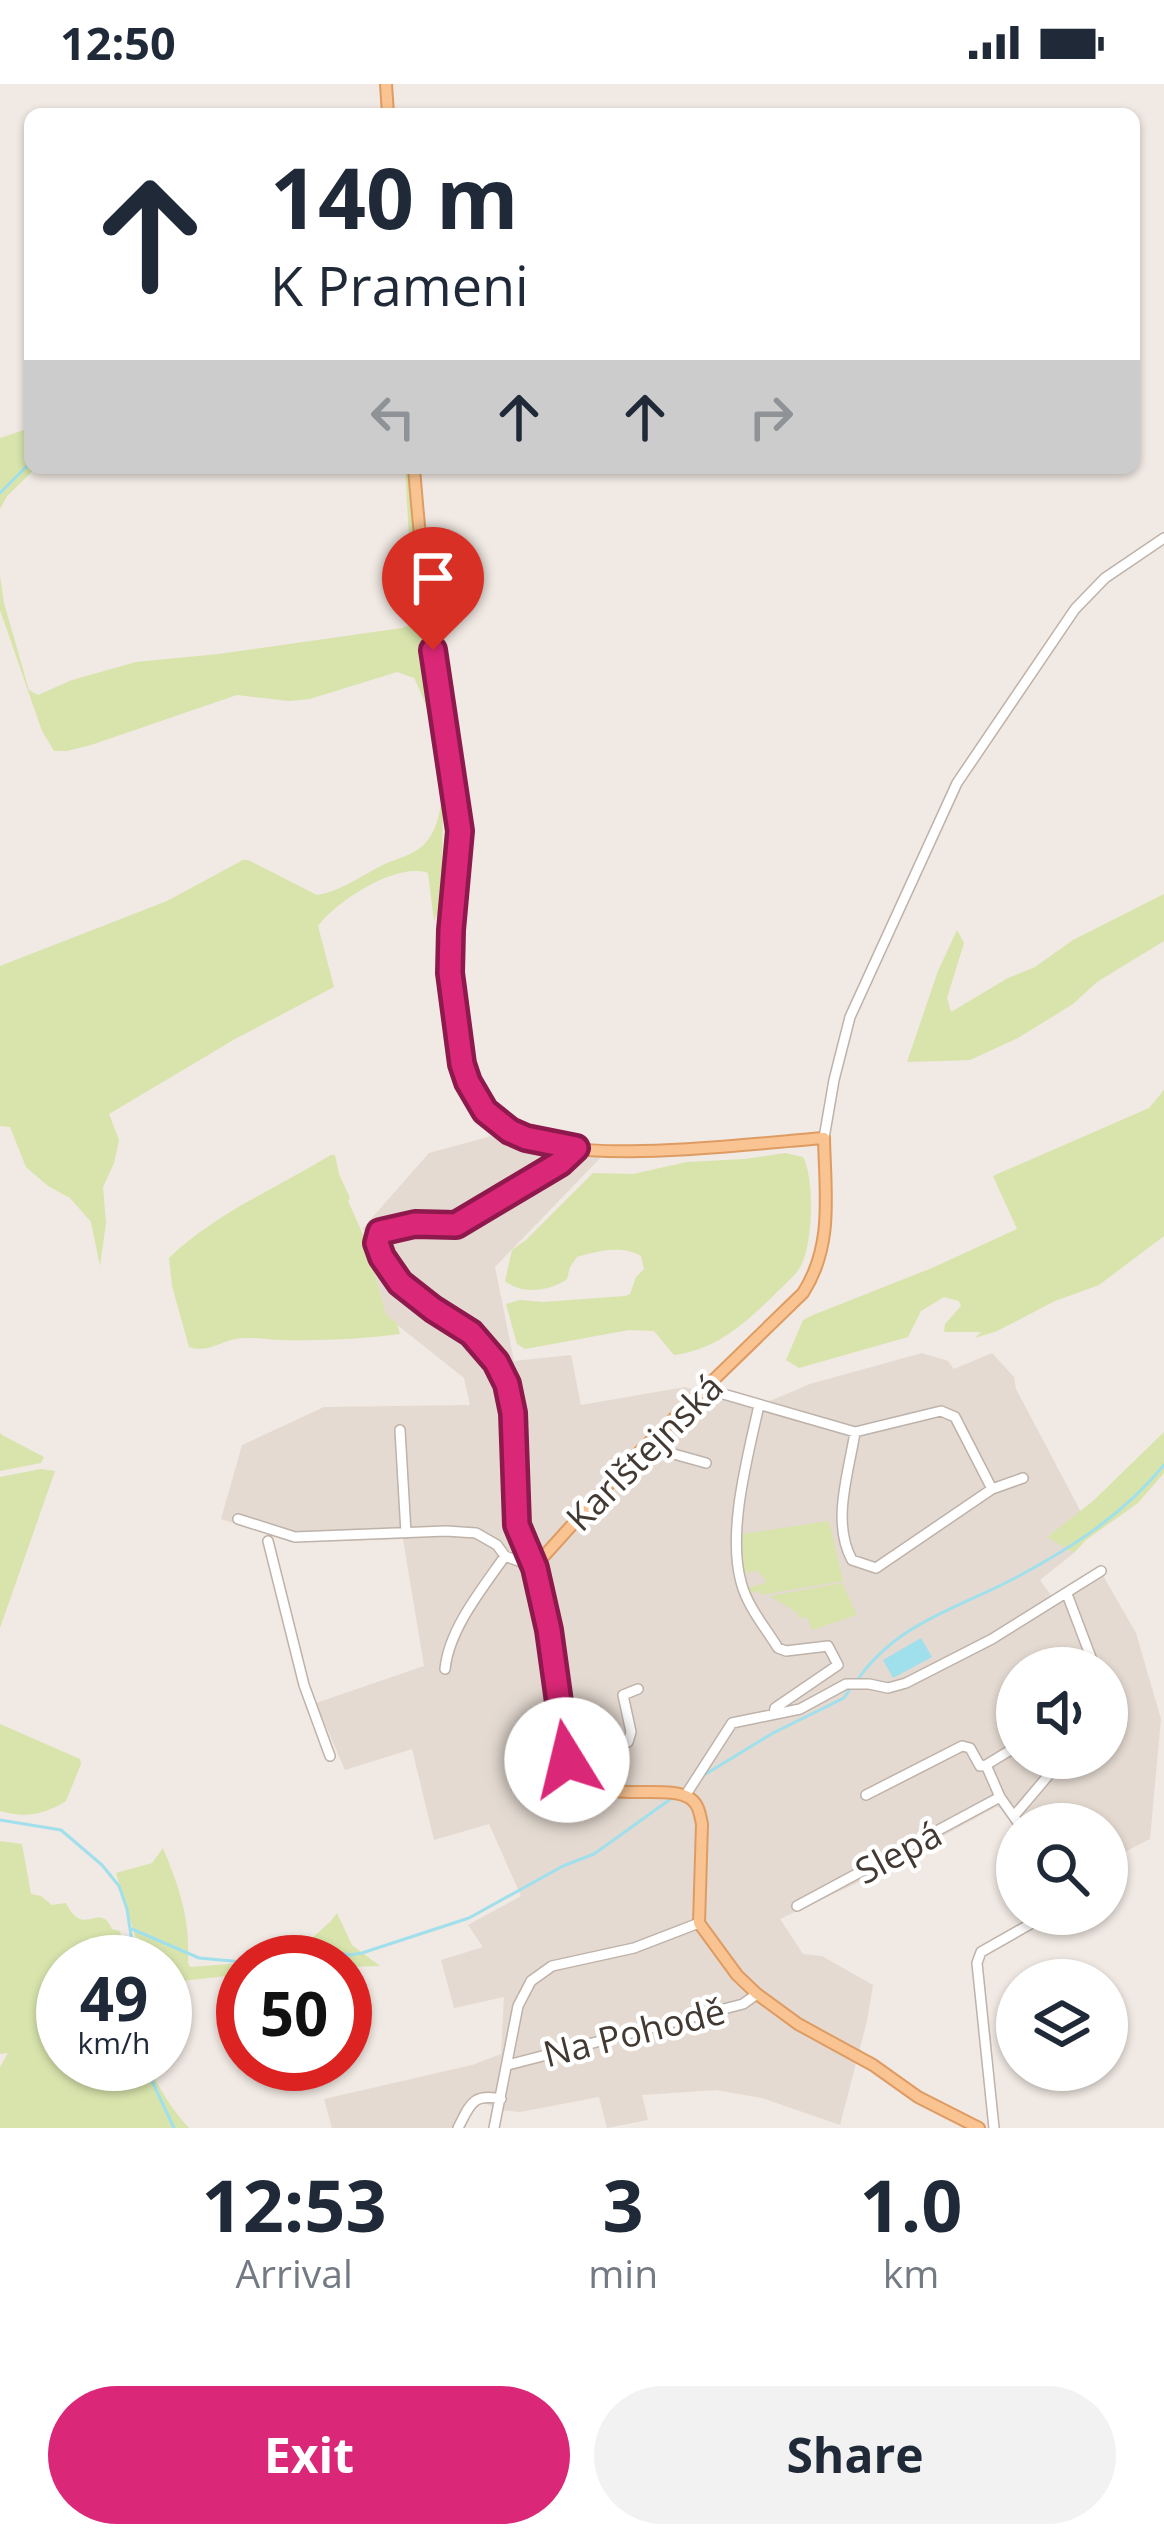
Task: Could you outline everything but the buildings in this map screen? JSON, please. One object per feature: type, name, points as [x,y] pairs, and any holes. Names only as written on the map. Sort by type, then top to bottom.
[{"type":"main road","points":[[415,474],[426,605],[460,831],[450,973],[462,1064],[485,1111],[526,1138],[576,1148],[644,1151],[824,1138]]},
{"type":"main road","name":"Karlštejnská","points":[[535,1568],[645,1446],[776,1322],[807,1286],[826,1231],[824,1138]]},
{"type":"main road","points":[[535,1568],[549,1630],[566,1754],[573,1771],[592,1785],[686,1796],[697,1804],[702,1824],[699,1923],[728,1964],[757,1994],[798,2024],[979,2128]]},
{"type":"street","points":[[824,1138],[850,1017],[957,783],[1076,609],[1106,578],[1164,538]]},
{"type":"street","points":[[535,1568],[517,1525],[513,1413],[503,1375],[471,1333],[400,1283],[386,1266],[377,1243],[380,1232],[390,1227],[456,1225],[560,1163],[576,1148]]},
{"type":"street","points":[[706,1389],[855,1432],[941,1411],[955,1417],[992,1489]]},
{"type":"street","points":[[759,1405],[742,1478],[741,1583],[778,1648],[828,1646],[838,1665],[775,1708],[774,1714]]},
{"type":"street","points":[[400,1430],[406,1533]]},
{"type":"street","points":[[855,1432],[842,1518],[845,1548],[852,1560],[876,1568],[992,1489],[1023,1478]]},
{"type":"street","points":[[645,1446],[706,1463]]},
{"type":"street","points":[[238,1519],[295,1537],[476,1533],[496,1544],[505,1556],[535,1568]]},
{"type":"street","points":[[496,1544],[517,1525]]},
{"type":"street","points":[[268,1541],[304,1685],[330,1756]]},
{"type":"street","points":[[445,1670],[462,1624],[505,1556]]},
{"type":"street","points":[[686,1796],[728,1725],[800,1708],[846,1684],[888,1688],[906,1683],[992,1639],[1101,1571]]},
{"type":"street","points":[[1067,1594],[1087,1647]]},
{"type":"street","points":[[566,1754],[628,1742],[631,1732],[623,1695],[638,1690]]},
{"type":"street","points":[[866,1795],[962,1747],[970,1748],[980,1766],[996,1759]]},
{"type":"street","points":[[986,1765],[1004,1803]]},
{"type":"street","points":[[1030,1803],[1048,1779]]},
{"type":"street","name":"Slepá","points":[[797,1906],[1000,1797]]},
{"type":"street","points":[[494,2128],[520,1999],[535,1976],[559,1964],[634,1948],[699,1923]]},
{"type":"street","points":[[994,2128],[977,1963],[981,1952],[1011,1935]]},
{"type":"street","name":"Na Pohodě","points":[[508,2065],[743,2004],[757,1994]]},
{"type":"street","points":[[458,2128],[473,2101],[501,2099]]},
{"type":"shaded area","points":[[510,1131],[541,1142],[608,1150],[495,1267],[514,1361],[571,1355],[581,1405],[685,1387],[753,1408],[810,1384],[922,1353],[948,1361],[954,1369],[992,1353],[1014,1377],[1081,1512],[1048,1536],[1074,1553],[1040,1580],[1053,1598],[1098,1567],[1136,1633],[1161,1719],[1150,1839],[1128,1850],[1128,1803],[996,1803],[857,1883],[780,1919],[803,1954],[822,1956],[873,1985],[840,2125],[762,2098],[716,2090],[642,2095],[648,2120],[607,2128],[599,2097],[520,2112],[499,2110],[472,2097],[453,2128],[332,2128],[324,2099],[372,2091],[501,2054],[504,1997],[454,2008],[441,1960],[483,1947],[468,1925],[521,1896],[489,1824],[434,1840],[412,1749],[345,1770],[316,1703],[424,1666],[403,1539],[290,1542],[221,1519],[242,1445],[324,1407],[470,1405],[464,1378],[386,1316],[363,1228],[429,1153]]},
{"type":"green space","points":[[24,430],[24,474],[30,474],[0,509],[0,438]]},
{"type":"green space","points":[[405,474],[425,671],[443,779],[442,905],[434,921],[428,873],[415,871],[384,878],[353,895],[318,926],[334,987],[109,1114],[119,1140],[103,1187],[106,1223],[100,1266],[91,1222],[70,1198],[26,1167],[10,1127],[0,1126],[0,966],[167,901],[243,860],[317,895],[340,888],[420,848],[439,813],[440,766],[422,695],[414,678],[397,672],[310,699],[237,695],[91,745],[54,751],[42,731],[0,610],[0,575],[29,690],[38,695],[136,662],[402,628],[410,625]]},
{"type":"green space","points":[[1164,894],[1164,941],[1097,982],[1073,1004],[970,1060],[907,1062],[957,930],[964,943],[947,998],[951,1012],[1035,967],[1073,940]]},
{"type":"green space","points":[[1164,1090],[1164,1236],[1099,1285],[975,1338],[981,1332],[944,1332],[961,1306],[944,1297],[921,1311],[908,1337],[799,1368],[786,1360],[803,1320],[1017,1229],[993,1176],[1149,1108]]},
{"type":"green space","points":[[785,1153],[803,1157],[807,1167],[811,1195],[805,1255],[793,1277],[729,1333],[674,1355],[654,1331],[629,1330],[525,1349],[517,1344],[506,1304],[625,1296],[644,1269],[641,1256],[610,1250],[577,1257],[567,1279],[553,1286],[527,1290],[505,1281],[512,1250],[593,1173],[633,1174],[687,1162]]},
{"type":"green space","points":[[335,1155],[366,1241],[386,1315],[397,1323],[400,1334],[327,1340],[241,1338],[207,1348],[189,1347],[169,1258],[227,1214]]},
{"type":"green space","points":[[1164,1432],[1164,1473],[1138,1503],[1074,1553],[1047,1537],[1093,1501]]},
{"type":"green space","points":[[0,1433],[44,1457],[41,1463],[0,1471]]},
{"type":"green space","points":[[55,1471],[0,1628],[0,1477]]},
{"type":"green space","points":[[829,1521],[843,1581],[750,1593],[749,1588],[767,1582],[758,1571],[744,1573],[742,1534]]},
{"type":"green space","points":[[842,1583],[857,1615],[812,1630],[807,1617],[799,1618],[770,1596]]},
{"type":"green space","points":[[0,1724],[80,1759],[66,1801],[34,1814],[0,1811]]},
{"type":"green space","points":[[0,1841],[22,1844],[31,1894],[52,1905],[66,1903],[79,1919],[102,1918],[121,1935],[36,1935],[36,2091],[162,2091],[189,2128],[0,2128],[0,2067],[8,2053],[0,2054]]},
{"type":"green space","points":[[163,1848],[183,1904],[187,1932],[135,1935],[116,1873],[152,1863]]},
{"type":"green space","points":[[337,1913],[347,1935],[315,1935]]},
{"type":"green space","points":[[216,1965],[216,1977],[192,1980],[192,1967]]},
{"type":"water","points":[[921,1638],[932,1657],[893,1678],[883,1660]]},
{"type":"waterway","points":[[0,493],[24,469]]},
{"type":"waterway","points":[[856,1682],[909,1631],[1017,1577],[1096,1528],[1164,1465]]},
{"type":"waterway","points":[[704,1775],[844,1698],[850,1689]]},
{"type":"waterway","points":[[372,1950],[469,1918],[594,1854],[672,1798]]},
{"type":"waterway","points":[[0,1820],[61,1830],[102,1865],[119,1886],[131,1935]]},
{"type":"waterway","points":[[132,1929],[199,1958],[216,1960]]},
{"type":"waterway","points":[[157,2091],[174,2128]]},
{"type":"route","points":[[433,650],[460,831],[450,973],[462,1064],[485,1111],[510,1131],[576,1148],[560,1163],[456,1225],[390,1227],[380,1232],[377,1243],[386,1266],[400,1283],[471,1333],[496,1362],[507,1384],[513,1413],[517,1525],[535,1568],[549,1630],[567,1760]]}]
